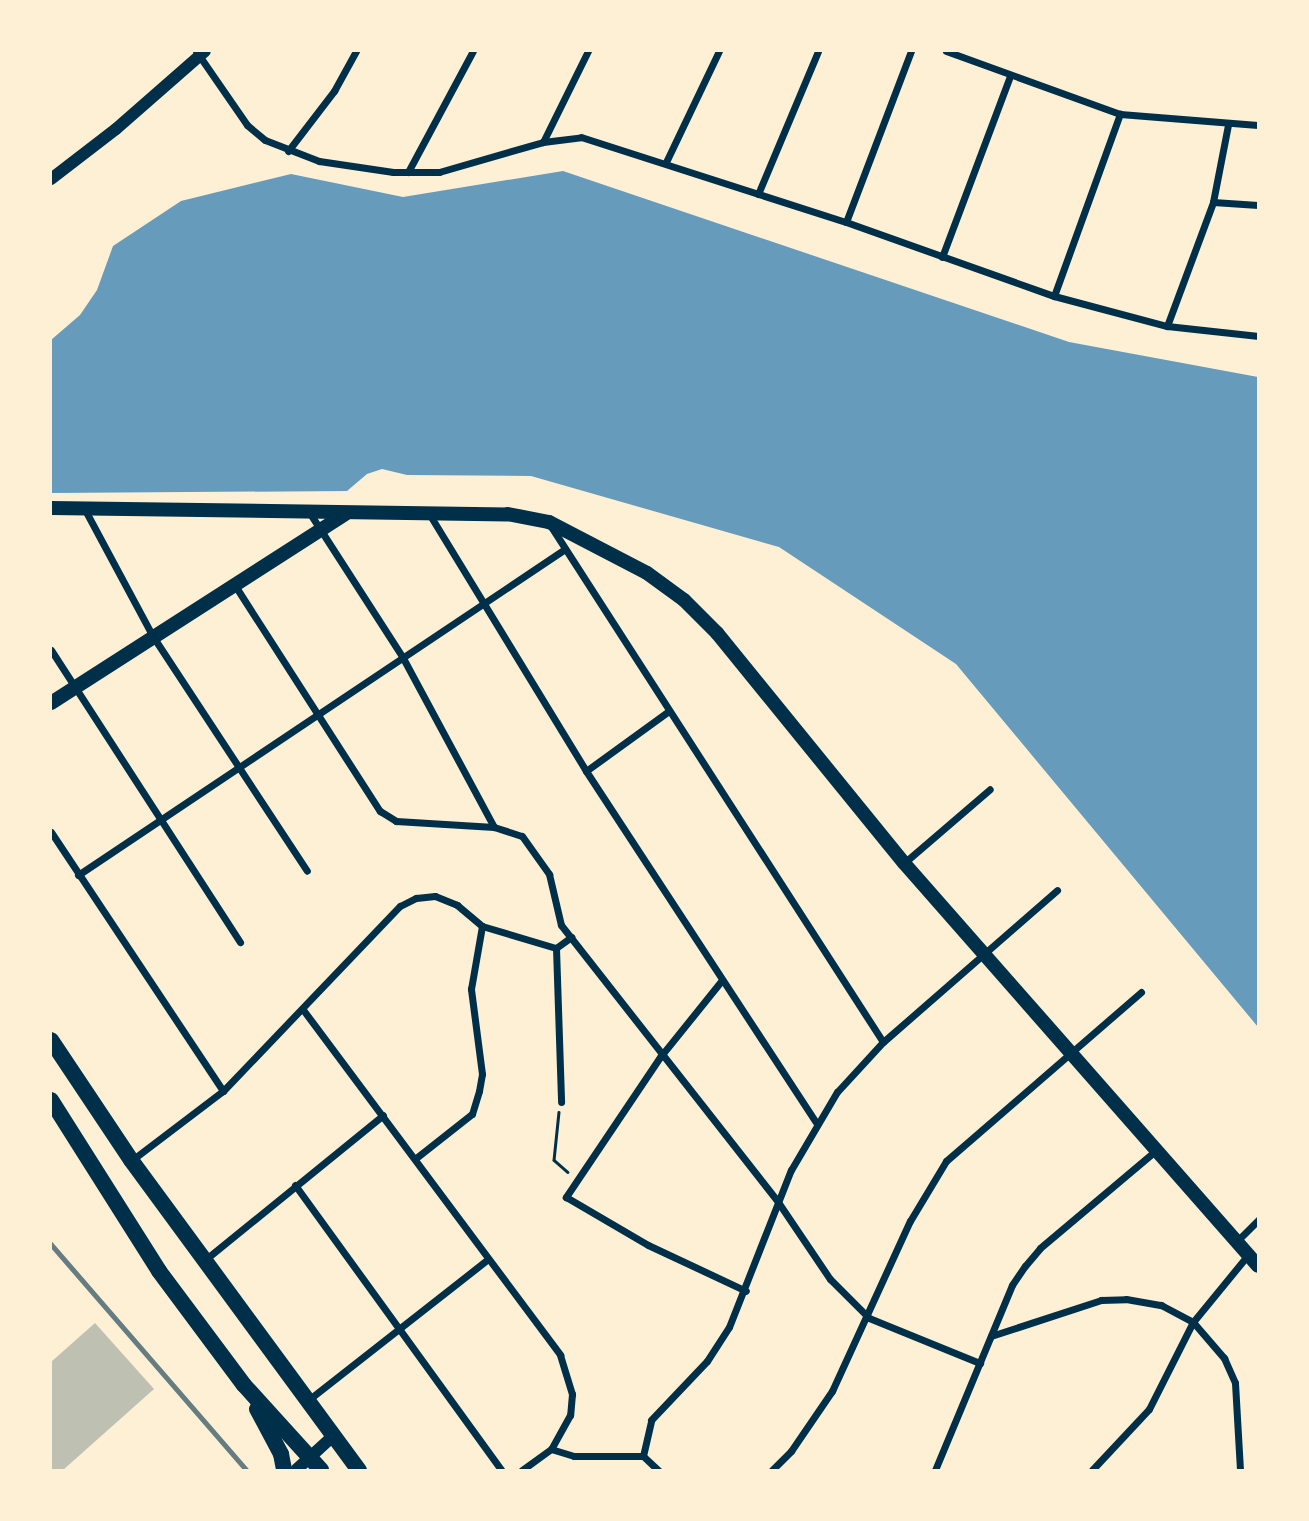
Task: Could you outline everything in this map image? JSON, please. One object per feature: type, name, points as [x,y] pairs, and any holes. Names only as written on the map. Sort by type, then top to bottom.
[{"type":"main road","points":[[51,509],[311,515],[485,512],[549,522],[612,552],[684,600],[717,633],[904,863],[1154,1152],[1253,1261]]},
{"type":"main road","points":[[51,703],[152,635],[346,514]]},
{"type":"main road","points":[[51,1040],[131,1160],[306,1402],[359,1470]]},
{"type":"main road","points":[[51,1100],[159,1270],[244,1385],[321,1470]]},
{"type":"main road","points":[[244,1385],[281,1454],[284,1470]]},
{"type":"street","points":[[288,151],[334,91],[356,51]]},
{"type":"street","points":[[408,172],[473,51]]},
{"type":"street","points":[[543,142],[588,51]]},
{"type":"street","points":[[666,162],[719,51]]},
{"type":"street","points":[[758,194],[818,51]]},
{"type":"street","points":[[846,222],[911,51]]},
{"type":"street","points":[[946,51],[1121,114],[1228,125],[1258,125]]},
{"type":"street","points":[[51,179],[200,53],[247,125],[288,151],[320,161],[408,172],[439,172],[543,142],[581,137],[666,162],[846,222],[1054,296],[1167,326],[1258,336]]},
{"type":"street","points":[[942,257],[1010,76]]},
{"type":"street","points":[[1054,296],[1121,114]]},
{"type":"street","points":[[1167,326],[1213,202],[1228,125]]},
{"type":"street","points":[[1213,202],[1258,205]]},
{"type":"street","points":[[84,508],[152,635],[307,871]]},
{"type":"street","points":[[427,511],[586,771],[816,1122]]},
{"type":"street","points":[[311,515],[403,658],[494,827]]},
{"type":"street","points":[[549,522],[883,1042]]},
{"type":"street","points":[[78,875],[565,549]]},
{"type":"street","points":[[234,584],[388,817],[494,827],[522,836],[549,874],[555,910],[571,937],[660,1057],[778,1202],[830,1279],[869,1318],[980,1363]]},
{"type":"street","points":[[51,650],[72,687],[240,942]]},
{"type":"street","points":[[586,771],[669,711]]},
{"type":"street","points":[[904,863],[990,789]]},
{"type":"street","points":[[51,832],[223,1091]]},
{"type":"street","points":[[643,1456],[651,1420],[706,1361],[746,1291],[778,1202],[816,1122],[856,1069],[883,1042],[985,956],[1057,890]]},
{"type":"street","points":[[131,1160],[223,1091],[303,1011],[400,906],[416,898],[435,896],[457,905],[482,926],[556,948]]},
{"type":"street","points":[[416,1158],[472,1114],[479,1091],[482,1074],[471,989],[482,926]]},
{"type":"street","points":[[556,948],[571,937]]},
{"type":"street","points":[[556,948],[561,1102]]},
{"type":"street","points":[[722,980],[660,1057],[567,1194],[569,1203],[746,1291]]},
{"type":"street","points":[[772,1470],[814,1420],[869,1318],[910,1221],[946,1161],[1141,992]]},
{"type":"street","points":[[303,1011],[416,1158],[560,1355],[567,1373],[570,1415],[551,1449],[522,1470]]},
{"type":"street","points":[[205,1260],[383,1115]]},
{"type":"street","points":[[934,1470],[1012,1285],[1040,1248],[1154,1152]]},
{"type":"street","points":[[295,1185],[501,1470]]},
{"type":"street","points":[[1235,1244],[1258,1220]]},
{"type":"street","points":[[306,1402],[488,1259]]},
{"type":"street","points":[[1092,1470],[1149,1409],[1193,1322],[1253,1261]]},
{"type":"street","points":[[991,1336],[1101,1300],[1126,1299],[1161,1305],[1193,1322],[1224,1358],[1235,1383],[1240,1470]]},
{"type":"street","points":[[296,1470],[332,1437]]},
{"type":"street","points":[[551,1449],[574,1456],[643,1456],[658,1470]]},
{"type":"path","points":[[561,1102],[554,1160],[576,1179]]},
{"type":"water","points":[[563,171],[1069,342],[1258,377],[1258,1027],[956,664],[779,547],[531,476],[407,475],[382,469],[367,474],[347,491],[51,493],[51,340],[80,315],[97,290],[113,246],[181,201],[291,174],[403,197]]},
{"type":"building","points":[[95,1323],[154,1389],[63,1470],[51,1470],[51,1362]]},
{"type":"railway","points":[[51,1244],[247,1470]]}]
